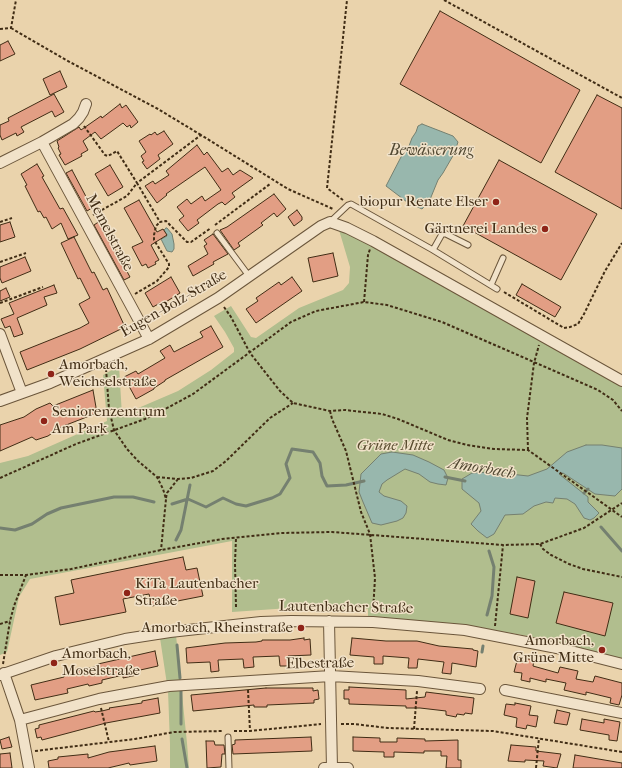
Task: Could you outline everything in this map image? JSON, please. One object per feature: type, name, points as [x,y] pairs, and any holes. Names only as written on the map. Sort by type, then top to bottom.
[{"type":"street","points":[[0,163],[42,142],[73,124],[83,112],[86,104]]},
{"type":"street","name":"Memelstraße","points":[[42,142],[149,339]]},
{"type":"street","points":[[330,222],[336,223],[373,241],[622,380]]},
{"type":"street","name":"Eugen-Bolz-Straße","points":[[0,402],[50,383],[149,339],[218,298],[321,226],[330,222]]},
{"type":"street","points":[[0,334],[22,393]]},
{"type":"street","points":[[329,621],[332,768]]},
{"type":"street","name":"Lautenbacher Straße","points":[[2,674],[92,646],[166,632],[261,622],[329,621],[418,625],[494,635],[567,650],[622,664]]},
{"type":"street","points":[[2,674],[20,720],[29,768]]},
{"type":"street","name":"Elbestraße","points":[[20,720],[100,699],[169,686],[331,676],[418,681],[480,689]]},
{"type":"street","points":[[505,690],[622,713]]},
{"type":"street","points":[[324,768],[348,768]]},
{"type":"lane","points":[[330,222],[348,205],[356,207],[433,250],[498,289]]},
{"type":"lane","points":[[217,234],[248,276]]},
{"type":"lane","points":[[433,250],[442,234],[446,234],[468,246]]},
{"type":"lane","points":[[490,285],[503,258]]},
{"type":"lane","points":[[228,737],[229,768]]},
{"type":"path","points":[[11,28],[16,0]]},
{"type":"path","points":[[347,0],[327,188],[348,205]]},
{"type":"path","points":[[444,0],[622,98]]},
{"type":"path","points":[[0,29],[11,28],[66,60],[158,109],[288,189],[327,206],[339,213]]},
{"type":"path","points":[[79,118],[105,155],[108,156],[117,151],[160,222]]},
{"type":"path","points":[[84,220],[127,196],[137,183],[201,135]]},
{"type":"path","points":[[127,298],[157,281],[169,267],[169,264],[154,240],[156,226],[160,222],[166,221],[187,242],[191,242],[270,184]]},
{"type":"path","points":[[0,222],[12,218]]},
{"type":"path","points":[[364,302],[368,255],[373,241]]},
{"type":"path","points":[[498,289],[564,328],[570,327],[578,324],[605,271],[622,243]]},
{"type":"path","points":[[0,262],[26,252]]},
{"type":"path","points":[[0,303],[43,287]]},
{"type":"path","points":[[218,298],[231,317],[250,353],[280,391],[293,403],[330,411],[345,410],[382,414],[398,419],[448,440],[467,445],[494,449],[528,450],[622,517]]},
{"type":"path","points":[[0,478],[76,444],[151,416],[193,394],[291,322],[316,311],[364,302],[387,305],[442,322],[598,390],[613,400],[622,411]]},
{"type":"path","points":[[528,450],[527,418],[534,363],[541,336]]},
{"type":"path","points":[[105,358],[109,409],[114,430],[127,450],[157,477],[166,499]]},
{"type":"path","points":[[157,477],[178,479],[191,478],[213,471],[226,461],[270,418],[293,403]]},
{"type":"path","points":[[330,411],[346,451],[356,495],[370,534],[375,578],[374,607]]},
{"type":"path","points":[[161,550],[167,493],[178,479]]},
{"type":"path","points":[[0,575],[26,575],[71,569],[161,550],[236,538],[304,532],[370,534],[502,546],[540,544],[584,528],[622,503]]},
{"type":"path","points":[[236,538],[236,607]]},
{"type":"path","points":[[540,544],[543,549],[551,555],[569,564],[583,569],[622,577]]},
{"type":"path","points":[[494,635],[502,546]]},
{"type":"path","points":[[2,674],[10,621],[26,575]]},
{"type":"path","points":[[295,605],[295,612]]},
{"type":"path","points":[[316,605],[316,612]]},
{"type":"path","points":[[0,624],[10,621]]},
{"type":"path","points":[[247,681],[250,731]]},
{"type":"path","points":[[414,729],[418,681]]},
{"type":"path","points":[[100,699],[109,742]]},
{"type":"path","points":[[536,768],[539,738]]},
{"type":"green space","name":"Grüne Mitte","points":[[339,230],[348,231],[622,384],[622,659],[555,641],[472,626],[368,617],[368,609],[290,608],[232,612],[232,541],[30,579],[19,597],[7,652],[0,655],[0,463],[28,456],[107,421],[103,375],[119,366],[122,415],[178,391],[211,370],[234,352],[234,348],[214,316],[231,306],[251,337],[256,338],[299,308],[343,290],[349,283],[350,267]]},
{"type":"green space","points":[[176,635],[189,768],[170,768],[168,691],[160,638]]},
{"type":"water","name":"Bewässerung","points":[[422,124],[453,136],[458,142],[454,154],[438,180],[429,202],[422,209],[407,202],[386,186],[401,157],[409,146],[418,126]]},
{"type":"water","points":[[166,228],[172,234],[174,249],[172,252],[167,251],[161,239],[167,236],[164,230]]},
{"type":"water","points":[[586,445],[602,445],[622,448],[622,489],[615,496],[595,494],[563,473],[559,474],[588,497],[588,502],[599,513],[594,518],[590,520],[584,518],[575,504],[567,499],[555,498],[553,503],[546,502],[534,506],[523,514],[505,515],[494,534],[487,538],[471,524],[481,511],[479,503],[462,489],[462,479],[472,473],[492,472],[528,476],[547,469],[567,452]]},
{"type":"water","points":[[392,452],[413,455],[429,462],[444,470],[448,478],[446,485],[438,484],[430,482],[419,474],[405,469],[387,480],[382,484],[379,492],[384,496],[401,501],[407,506],[406,513],[403,518],[381,525],[372,523],[359,492],[361,474],[381,454]]},
{"type":"building","points":[[440,11],[580,90],[541,163],[400,84]]},
{"type":"building","points":[[8,41],[15,54],[0,61],[0,45]]},
{"type":"building","points":[[60,71],[67,87],[50,95],[43,79]]},
{"type":"building","points":[[54,94],[64,112],[55,117],[52,111],[21,127],[24,132],[17,136],[16,133],[2,140],[0,135],[0,125],[9,121],[8,118]]},
{"type":"building","points":[[597,95],[622,108],[622,209],[555,172]]},
{"type":"building","points":[[120,104],[122,108],[126,105],[138,122],[131,128],[130,125],[127,127],[123,123],[101,139],[95,132],[83,141],[88,150],[81,154],[82,156],[65,165],[59,155],[61,154],[57,141],[79,127],[81,130],[101,116],[102,118]]},
{"type":"building","points":[[164,131],[173,144],[158,155],[160,159],[147,169],[142,162],[144,161],[141,156],[146,152],[139,141],[155,132],[157,135]]},
{"type":"building","points":[[197,145],[204,155],[207,152],[222,172],[228,168],[233,175],[240,170],[253,178],[232,193],[235,197],[225,205],[222,202],[218,204],[197,220],[199,223],[188,231],[179,220],[184,216],[177,207],[187,199],[191,204],[202,196],[205,201],[221,190],[205,167],[166,194],[167,195],[157,203],[145,186],[153,181],[155,184],[169,175],[166,171]]},
{"type":"building","name":"Gärtnerei Landes","points":[[499,160],[597,214],[561,280],[463,226]]},
{"type":"building","points":[[37,164],[44,176],[42,177],[60,209],[63,208],[78,235],[68,239],[61,223],[52,229],[46,217],[44,218],[40,211],[38,212],[25,186],[27,185],[21,174]]},
{"type":"building","points":[[110,165],[123,187],[108,196],[95,174]]},
{"type":"building","points":[[72,170],[92,208],[87,211],[66,173]]},
{"type":"building","points":[[274,194],[286,209],[277,217],[274,213],[261,223],[263,225],[238,243],[240,246],[234,250],[220,230],[227,227]]},
{"type":"building","points":[[139,200],[157,232],[163,229],[167,235],[151,245],[159,260],[155,262],[156,264],[148,268],[146,264],[142,266],[132,247],[143,242],[124,208]]},
{"type":"building","points":[[297,210],[302,217],[302,220],[294,226],[288,217]]},
{"type":"building","points":[[100,221],[130,277],[124,280],[94,225]]},
{"type":"building","points":[[10,222],[15,237],[0,242],[0,225]]},
{"type":"building","points":[[213,234],[228,254],[213,262],[214,264],[193,276],[188,266],[208,254],[204,246],[207,244],[204,240]]},
{"type":"building","points":[[74,237],[92,273],[94,272],[103,290],[107,288],[125,327],[80,349],[27,370],[20,352],[89,323],[79,304],[90,298],[80,278],[78,279],[61,243]]},
{"type":"building","points":[[333,253],[338,276],[313,282],[308,258]]},
{"type":"building","points":[[25,257],[31,271],[2,283],[0,278],[0,267]]},
{"type":"building","points":[[171,277],[180,293],[161,305],[160,303],[153,307],[145,293]]},
{"type":"building","points":[[292,277],[302,291],[256,323],[246,309],[258,301],[256,298],[279,282],[281,285]]},
{"type":"building","points":[[522,284],[561,307],[555,317],[516,295]]},
{"type":"building","points":[[54,285],[57,293],[44,297],[47,305],[17,318],[23,334],[14,337],[10,326],[5,328],[1,319],[14,314],[9,303]]},
{"type":"building","points":[[6,288],[10,297],[0,301],[0,291]]},
{"type":"building","points":[[211,326],[223,347],[165,380],[154,389],[136,399],[124,377],[136,371],[138,374],[165,358],[160,351],[170,345],[174,352],[203,337],[200,332]]},
{"type":"building","name":"Seniorenzentrum Am Park","points":[[93,390],[97,413],[61,427],[48,436],[36,440],[32,437],[0,451],[0,425],[24,417],[36,409],[50,403],[53,406]]},
{"type":"building","points":[[183,557],[186,570],[197,568],[203,596],[152,606],[149,594],[123,599],[126,612],[60,625],[55,597],[74,593],[71,580]]},
{"type":"building","points":[[517,577],[535,581],[528,618],[510,614]]},
{"type":"building","points":[[564,592],[613,603],[605,636],[556,623]]},
{"type":"building","points":[[304,638],[304,640],[310,639],[311,655],[288,656],[288,666],[280,666],[279,656],[253,657],[254,667],[244,668],[243,659],[218,660],[219,671],[211,672],[210,662],[187,663],[186,648],[225,643]]},
{"type":"building","points":[[352,638],[386,641],[417,641],[439,646],[473,649],[478,651],[476,667],[452,663],[451,674],[442,673],[444,662],[418,659],[417,668],[408,668],[409,658],[383,656],[383,664],[374,664],[374,657],[350,655]]},
{"type":"building","points":[[155,651],[158,666],[136,671],[137,675],[123,678],[123,675],[102,680],[102,683],[89,686],[88,684],[67,689],[68,693],[35,700],[31,685],[64,677],[64,674],[98,666],[98,664]]},
{"type":"building","points":[[518,657],[534,660],[533,666],[558,673],[560,667],[578,671],[576,679],[593,682],[595,676],[622,683],[622,695],[619,705],[610,703],[611,698],[586,692],[586,695],[564,690],[566,683],[546,679],[546,682],[530,678],[530,682],[521,680],[522,673],[514,672]]},
{"type":"building","points":[[349,687],[406,690],[406,699],[425,697],[426,692],[474,698],[472,714],[457,714],[456,717],[446,715],[446,711],[406,708],[406,706],[349,704],[349,699],[344,699],[344,690],[349,690]]},
{"type":"building","points":[[266,688],[313,688],[313,691],[318,690],[319,699],[314,700],[314,703],[267,705],[267,707],[254,707],[254,705],[193,711],[191,695]]},
{"type":"building","points":[[158,698],[160,713],[106,723],[42,740],[41,737],[37,738],[35,729],[39,728],[39,725],[94,711],[102,711],[110,709],[109,708],[142,703],[142,701]]},
{"type":"building","points":[[515,703],[531,706],[529,715],[538,716],[536,727],[527,725],[526,729],[516,727],[517,718],[504,715],[506,704],[515,705]]},
{"type":"building","points":[[557,710],[570,713],[567,725],[554,723]]},
{"type":"building","points":[[582,719],[604,723],[604,719],[620,722],[617,741],[609,740],[609,735],[580,730]]},
{"type":"building","points":[[9,737],[12,747],[2,749],[0,740]]},
{"type":"building","points":[[311,737],[312,751],[233,754],[232,745],[235,744],[235,740]]},
{"type":"building","points":[[353,737],[380,738],[380,742],[397,742],[397,738],[425,739],[425,741],[458,740],[458,760],[461,760],[461,768],[446,768],[447,756],[441,756],[441,751],[424,751],[424,753],[394,752],[394,757],[384,757],[384,752],[353,751]]},
{"type":"building","points":[[206,741],[214,741],[215,745],[224,745],[225,754],[222,754],[221,767],[207,768]]},
{"type":"building","points":[[511,745],[536,747],[536,751],[561,754],[557,768],[543,766],[544,761],[508,761]]},
{"type":"building","points":[[155,746],[157,761],[130,765],[129,763],[108,768],[49,768],[48,761],[58,759],[58,757],[88,754],[88,758],[109,752]]},
{"type":"building","points":[[10,753],[12,768],[0,768],[0,754]]},
{"type":"building","points":[[575,755],[622,763],[622,768],[573,768]]},
{"type":"waterway","name":"Amorbach","points":[[172,504],[188,499],[206,507],[223,498],[236,504],[246,506],[272,498],[280,494],[290,478],[286,464],[292,449],[313,452],[320,463],[322,476],[327,486],[346,485],[364,481]]},
{"type":"waterway","name":"Amorbach","points":[[445,477],[465,481]]},
{"type":"waterway","points":[[176,540],[181,530],[190,485]]},
{"type":"waterway","points":[[584,493],[588,489]]},
{"type":"waterway","name":"Amorbach","points":[[0,528],[15,530],[32,524],[47,514],[61,508],[114,497],[133,497],[154,502]]},
{"type":"waterway","points":[[601,527],[622,551]]},
{"type":"waterway","points":[[487,615],[492,596],[494,567],[489,551]]},
{"type":"waterway","points":[[177,645],[180,678]]},
{"type":"waterway","points":[[482,652],[483,646]]},
{"type":"waterway","points":[[181,691],[181,724]]},
{"type":"waterway","points":[[182,739],[187,768]]},
{"type":"place","name":"biopur Renate Elser","points":[[496,202]]},
{"type":"place","name":"Gärtnerei Landes","points":[[545,229]]},
{"type":"place","name":"Amorbach, Weichselstraße","points":[[51,374]]},
{"type":"place","name":"Seniorenzentrum Am Park","points":[[44,421]]},
{"type":"place","name":"KiTa Lautenbacher Straße","points":[[127,593]]},
{"type":"place","name":"Amorbach, Rheinstraße","points":[[301,628]]},
{"type":"place","name":"Amorbach, Grüne Mitte","points":[[602,650]]},
{"type":"place","name":"Amorbach, Moselstraße","points":[[54,663]]}]
